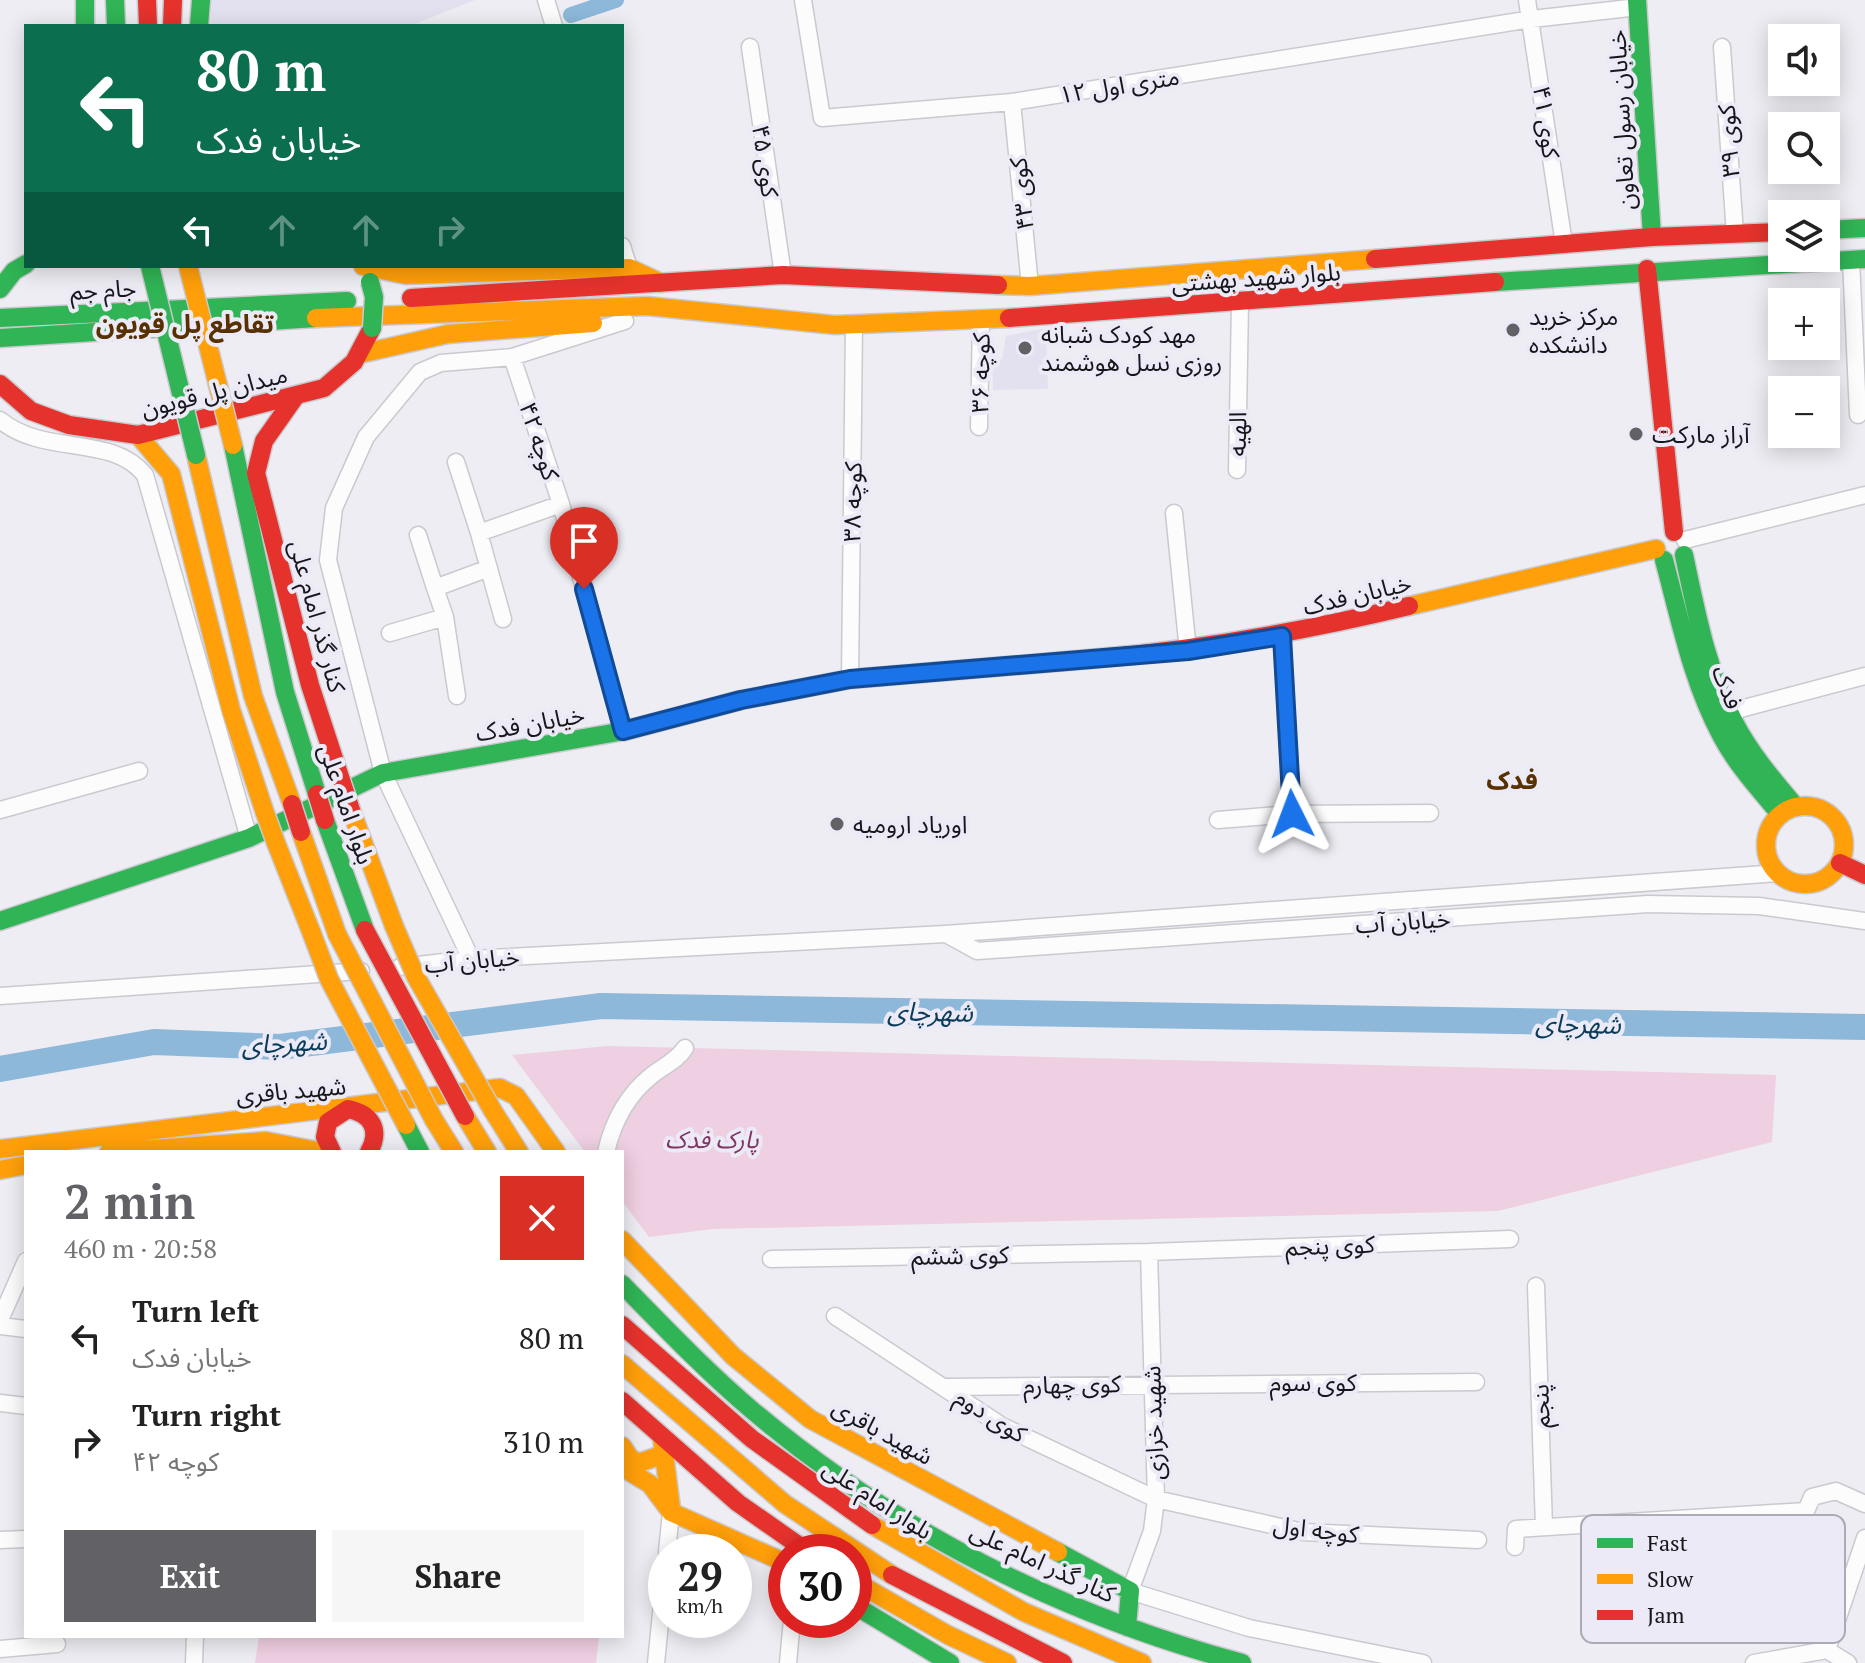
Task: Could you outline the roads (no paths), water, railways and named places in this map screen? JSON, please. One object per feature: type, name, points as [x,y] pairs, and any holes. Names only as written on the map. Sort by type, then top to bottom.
[{"type":"main road","points":[[85,0],[85,24]]},
{"type":"main road","points":[[115,0],[116,24]]},
{"type":"main road","points":[[147,0],[148,24]]},
{"type":"main road","points":[[172,24],[173,0]]},
{"type":"main road","points":[[199,24],[201,0]]},
{"type":"main road","name":"خیابان رسول تعاون","points":[[1638,4],[1652,237]]},
{"type":"main road","points":[[1840,229],[1865,228]]},
{"type":"main road","name":"بلوار شهید بهشتی","points":[[783,275],[1030,286],[1234,273],[1652,237],[1768,233]]},
{"type":"main road","name":"بلوار شهید بهشتی","points":[[651,306],[854,325],[1240,303],[1647,269],[1858,259]]},
{"type":"main road","points":[[150,268],[253,696],[337,934],[453,1150]]},
{"type":"main road","name":"بلوار امام علی","points":[[189,268],[233,445],[285,692],[325,820],[365,930],[465,1116],[486,1147]]},
{"type":"main road","points":[[365,271],[406,275],[549,268],[629,268],[663,284]]},
{"type":"main road","name":"فدک","points":[[1647,269],[1681,542],[1701,633],[1729,712],[1788,811]]},
{"type":"main road","points":[[0,289],[13,270]]},
{"type":"main road","name":"میدان پل قویون","points":[[0,384],[31,411],[69,425],[138,435],[295,397],[334,381],[364,353],[372,328],[374,297],[365,271]]},
{"type":"main road","name":"جام جم","points":[[0,318],[663,284],[783,275]]},
{"type":"main road","points":[[364,353],[402,339],[432,335],[625,321],[651,306]]},
{"type":"main road","name":"جام جم","points":[[0,338],[398,315],[651,306]]},
{"type":"main road","name":"کنار گذر امام علی","points":[[295,397],[268,428],[257,451],[256,473],[310,685],[351,810],[416,977],[518,1150]]},
{"type":"main road","points":[[138,435],[171,474],[231,710],[265,813],[329,979],[419,1150]]},
{"type":"main road","points":[[1660,555],[1660,536],[1681,542]]},
{"type":"main road","name":"خیابان فدک","points":[[0,921],[249,838],[383,773],[623,731],[741,700],[850,679],[1188,651],[1282,636],[1660,555],[1671,562],[1681,542]]},
{"type":"main road","name":"فدک","points":[[1660,555],[1701,688],[1721,735],[1746,774],[1788,811]]},
{"type":"main road","points":[[1822,810],[1840,828],[1844,841],[1840,863],[1831,874],[1804,884],[1778,873],[1766,850],[1772,824],[1788,811],[1822,810]]},
{"type":"main road","points":[[1844,841],[1865,851]]},
{"type":"main road","points":[[1840,863],[1865,875]]},
{"type":"main road","name":"شهید باقری","points":[[0,1149],[242,1118],[348,1109],[500,1088],[516,1096],[555,1150]]},
{"type":"main road","points":[[331,1150],[325,1137],[328,1122],[340,1111],[348,1109],[365,1114],[390,1150]]},
{"type":"main road","points":[[370,1150],[375,1127]]},
{"type":"main road","name":"شهید باقری","points":[[147,1149],[246,1147],[296,1150]]},
{"type":"main road","points":[[0,1170],[24,1165]]},
{"type":"main road","name":"شهید باقری","points":[[624,1242],[733,1356],[810,1419],[1130,1591]]},
{"type":"main road","name":"کنار گذر امام علی","points":[[624,1286],[699,1363],[772,1428],[875,1501],[982,1563],[1127,1627],[1242,1663]]},
{"type":"main road","name":"بلوار امام علی","points":[[624,1327],[762,1450],[861,1521],[973,1585],[1077,1636],[1142,1663]]},
{"type":"main road","points":[[624,1366],[749,1475],[843,1544],[960,1613],[1063,1663]]},
{"type":"main road","points":[[624,1403],[663,1446],[782,1534]]},
{"type":"main road","points":[[624,1449],[630,1458],[639,1463],[663,1446]]},
{"type":"main road","points":[[663,1446],[671,1512]]},
{"type":"main road","points":[[624,1468],[650,1484],[671,1512],[768,1555]]},
{"type":"main road","points":[[872,1591],[948,1635],[1007,1663]]},
{"type":"main road","points":[[1127,1627],[1130,1591]]},
{"type":"main road","points":[[872,1617],[940,1661]]},
{"type":"street","points":[[546,0],[553,24]]},
{"type":"street","name":"۱۲ متری اول","points":[[803,0],[822,118],[1012,102],[1638,4]]},
{"type":"street","name":"کوی ۴۱","points":[[1527,0],[1564,244]]},
{"type":"street","name":"کوی ۴۵","points":[[750,47],[783,275]]},
{"type":"street","name":"کوی ۳۹","points":[[1722,47],[1735,234]]},
{"type":"street","name":"کوی ۴۳","points":[[1012,102],[1030,286]]},
{"type":"street","points":[[624,252],[629,268]]},
{"type":"street","points":[[1858,259],[1858,415]]},
{"type":"street","name":"الهیه","points":[[1237,470],[1240,303]]},
{"type":"street","name":"کوچه ۳۶","points":[[979,427],[981,319]]},
{"type":"street","points":[[471,959],[383,773],[328,560],[334,508],[366,437],[420,372],[441,363],[512,357],[625,321]]},
{"type":"street","name":"کوچه ۳۸","points":[[850,679],[854,325]]},
{"type":"street","name":"کوچه ۴۲","points":[[512,357],[561,504],[623,731]]},
{"type":"street","points":[[0,420],[56,445],[116,452],[130,458],[145,475],[249,838]]},
{"type":"street","points":[[456,462],[503,619]]},
{"type":"street","points":[[1681,542],[1865,495]]},
{"type":"street","points":[[479,533],[561,504]]},
{"type":"street","points":[[1174,513],[1188,651]]},
{"type":"street","points":[[418,535],[445,617],[457,696]]},
{"type":"street","points":[[435,588],[489,568]]},
{"type":"street","points":[[390,633],[445,617]]},
{"type":"street","points":[[1282,636],[1292,814]]},
{"type":"street","points":[[1729,712],[1865,676]]},
{"type":"street","points":[[0,810],[139,771]]},
{"type":"street","points":[[1218,820],[1292,814],[1430,813]]},
{"type":"street","name":"خیابان آب","points":[[0,996],[306,978],[471,959],[945,934],[1778,873]]},
{"type":"street","name":"خیابان آب","points":[[945,934],[977,951],[1648,904],[1759,906],[1865,921]]},
{"type":"street","points":[[607,1150],[615,1119],[625,1103],[649,1077],[680,1056],[685,1048]]},
{"type":"street","name":"کوی پنجم","points":[[1149,1252],[1510,1239]]},
{"type":"street","name":"کوی ششم","points":[[771,1259],[1149,1252]]},
{"type":"street","name":"شهید خرازی","points":[[1130,1591],[1152,1531],[1156,1499],[1150,1383],[1149,1252]]},
{"type":"street","points":[[0,1320],[24,1266]]},
{"type":"street","name":"پنجم","points":[[1536,1286],[1544,1527]]},
{"type":"street","name":"کوی دوم","points":[[835,1316],[1002,1426],[1156,1499]]},
{"type":"street","points":[[0,1326],[24,1329]]},
{"type":"street","name":"کوی سوم","points":[[1150,1383],[1476,1382]]},
{"type":"street","name":"کوی چهارم","points":[[946,1387],[1150,1383]]},
{"type":"street","points":[[0,1403],[24,1406]]},
{"type":"street","points":[[1740,1515],[1806,1511],[1812,1497],[1836,1491],[1865,1504]]},
{"type":"street","name":"کوچه اول","points":[[1156,1499],[1303,1532],[1478,1540]]},
{"type":"street","points":[[669,1534],[671,1512]]},
{"type":"street","points":[[1515,1547],[1516,1529],[1581,1525]]},
{"type":"street","points":[[1845,1597],[1865,1538]]},
{"type":"street","points":[[0,1540],[24,1539]]},
{"type":"street","points":[[1130,1591],[1249,1628],[1423,1663]]},
{"type":"street","points":[[194,1663],[195,1638]]},
{"type":"street","points":[[656,1663],[659,1638]]},
{"type":"street","points":[[788,1663],[790,1638]]},
{"type":"street","points":[[1809,1663],[1827,1650],[1829,1643]]},
{"type":"street","points":[[0,1649],[57,1644]]},
{"type":"street","points":[[1754,1663],[1827,1650],[1848,1663]]},
{"type":"waterway","points":[[571,15],[616,0]]},
{"type":"waterway","name":"شهرچای","points":[[0,1069],[154,1042],[280,1047],[601,1006],[1865,1027]]},
{"type":"place","name":"مرکز خرید دانشکده","points":[[1513,330]]},
{"type":"place","name":"مهد کودک شبانه روزی نسل هوشمند","points":[[1025,348]]},
{"type":"place","name":"آراز مارکت","points":[[1636,434]]},
{"type":"place","name":"اوریاد ارومیه","points":[[837,824]]},
{"type":"district","name":"تقاطع پل قویون","points":[[185,323]]},
{"type":"district","name":"فدک","points":[[1512,779]]},
{"type":"park label","name":"پارک فدک","points":[[712,1139]]}]
